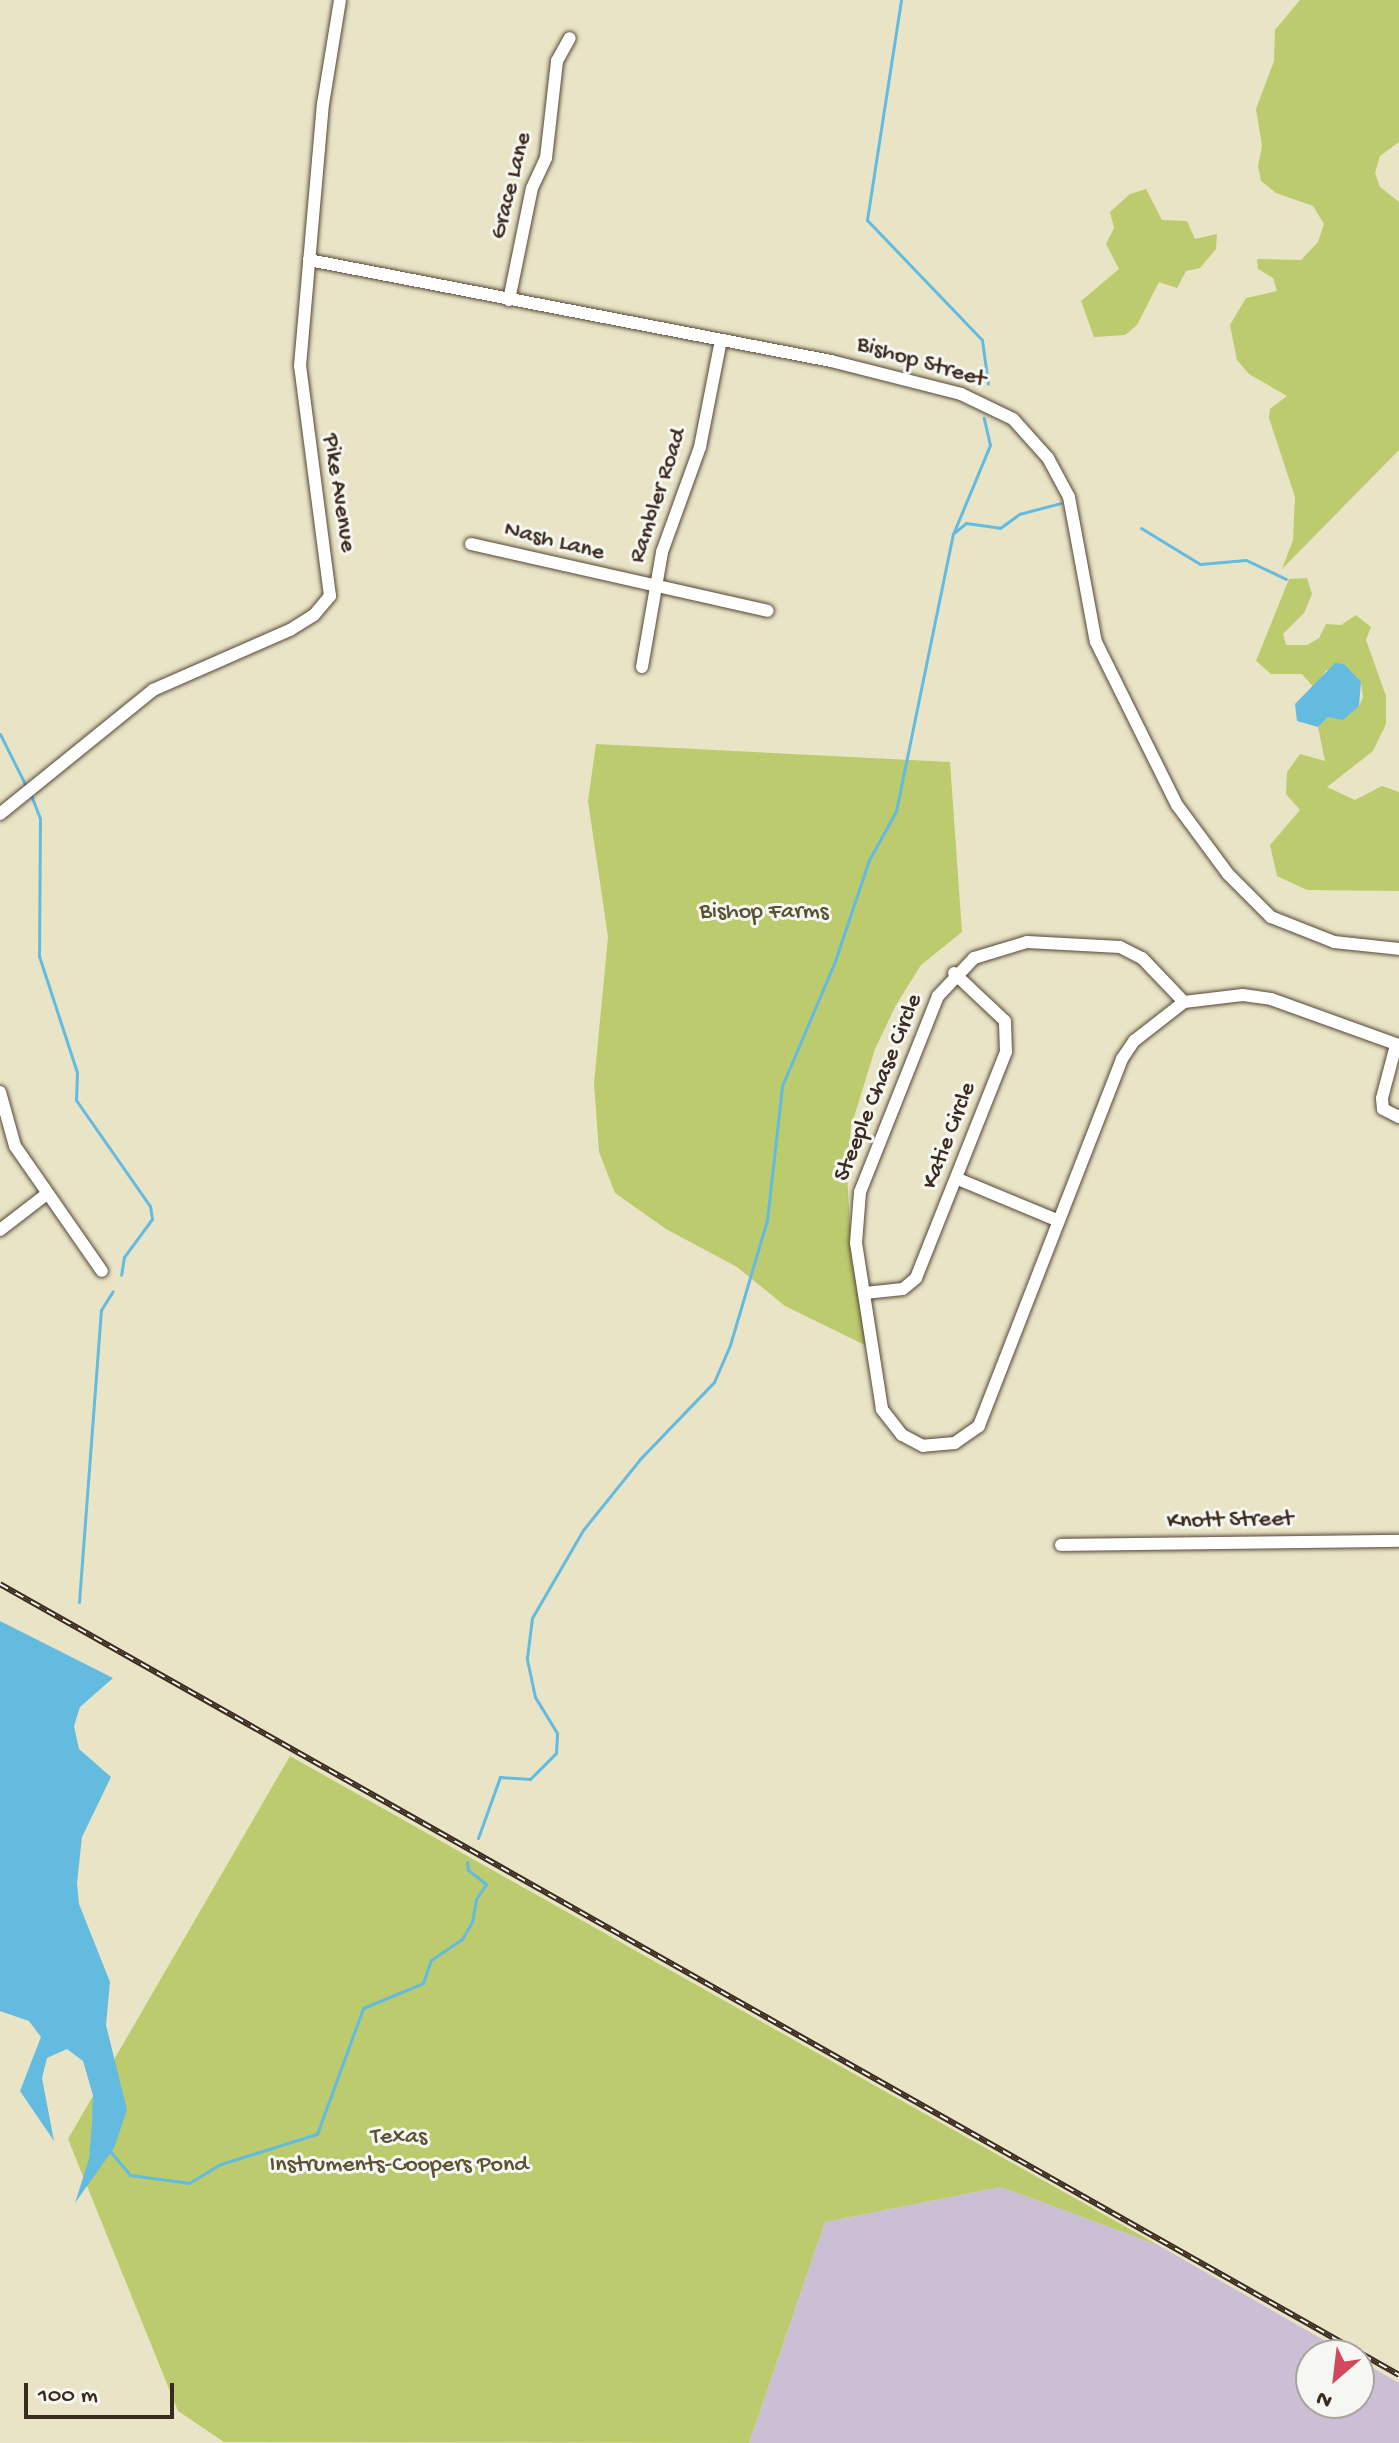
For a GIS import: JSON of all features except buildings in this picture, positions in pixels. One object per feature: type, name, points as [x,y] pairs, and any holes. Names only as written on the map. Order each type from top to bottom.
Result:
[{"type":"street","name":"Pike Avenue","points":[[0,814],[153,690],[290,630],[325,605],[331,584],[309,463],[300,366],[337,1]]},
{"type":"street","name":"Grace Lane","points":[[509,300],[532,188],[546,158],[557,61],[570,38]]},
{"type":"street","name":"Bishop Street","points":[[309,260],[831,361],[961,394],[1013,419],[1048,458],[1069,497],[1096,642],[1177,805],[1228,874],[1271,917],[1334,942],[1399,949]]},
{"type":"street","name":"Rambler Road","points":[[642,667],[654,588],[671,522],[700,447],[721,340]]},
{"type":"street","name":"Nash Lane","points":[[471,544],[654,588],[768,611]]},
{"type":"street","name":"Steeple Chase Circle","points":[[1027,942],[1098,943],[1142,958],[1184,1002],[1134,1041],[1122,1059],[985,1415],[969,1437],[955,1443],[923,1446],[891,1424],[877,1385],[856,1243],[860,1192],[931,1009],[954,973],[1000,947],[1027,942]]},
{"type":"street","name":"Katie Circle","points":[[865,1293],[911,1285],[958,1179],[1008,1034],[996,1008],[954,973]]},
{"type":"street","points":[[1184,1002],[1243,995],[1271,999],[1397,1045],[1382,1098],[1383,1109],[1399,1117]]},
{"type":"street","points":[[0,1092],[15,1146],[102,1271]]},
{"type":"street","points":[[958,1179],[1059,1221]]},
{"type":"street","points":[[0,1230],[47,1194]]},
{"type":"street","name":"Knott Street","points":[[1061,1545],[1399,1541]]},
{"type":"shaded area","points":[[1001,2187],[1158,2245],[1322,2339],[1295,2339],[1295,2419],[1375,2419],[1375,2369],[1399,2383],[1399,2443],[749,2443],[825,2222]]},
{"type":"green space","points":[[1300,0],[1399,0],[1399,142],[1380,156],[1375,173],[1380,187],[1399,202],[1399,450],[1282,569],[1293,540],[1295,497],[1269,418],[1270,409],[1287,396],[1249,374],[1237,360],[1230,325],[1246,298],[1277,291],[1273,278],[1258,269],[1257,259],[1301,260],[1318,242],[1324,224],[1313,206],[1276,193],[1261,181],[1258,166],[1262,146],[1256,109],[1274,61],[1275,30]]},
{"type":"green space","points":[[1146,189],[1162,220],[1187,221],[1195,239],[1217,234],[1216,249],[1200,268],[1186,271],[1177,288],[1159,282],[1137,325],[1125,335],[1094,337],[1081,301],[1119,269],[1106,244],[1114,228],[1110,212],[1130,194]]},
{"type":"green space","points":[[1307,578],[1312,594],[1304,613],[1283,634],[1286,645],[1307,645],[1319,638],[1326,624],[1341,625],[1356,615],[1371,627],[1366,640],[1386,696],[1386,724],[1373,751],[1327,787],[1355,800],[1382,786],[1399,792],[1399,891],[1307,890],[1277,876],[1270,845],[1300,810],[1286,794],[1287,772],[1300,754],[1325,761],[1318,727],[1328,717],[1359,706],[1363,697],[1361,682],[1326,670],[1315,689],[1302,674],[1271,674],[1256,661],[1289,579]]},
{"type":"green space","name":"Bishop Farms","points":[[596,744],[950,762],[962,932],[921,965],[896,1005],[875,1049],[851,1127],[847,1173],[852,1264],[875,1350],[785,1306],[737,1267],[666,1229],[615,1193],[599,1152],[594,1083],[608,937],[588,801]]},
{"type":"green space","name":"Texas Instruments-Coopers Pond","points":[[290,1756],[1158,2245],[1001,2187],[825,2222],[749,2443],[224,2442],[178,2411],[68,2139]]},
{"type":"water","points":[[1335,663],[1344,664],[1361,682],[1359,706],[1343,720],[1328,717],[1318,727],[1297,721],[1295,704]]},
{"type":"water","points":[[0,1621],[113,1678],[80,1707],[74,1726],[79,1749],[111,1777],[82,1837],[77,1883],[79,1904],[110,1982],[106,2025],[127,2110],[114,2148],[75,2203],[89,2159],[94,2099],[83,2061],[67,2049],[47,2058],[42,2078],[54,2141],[20,2091],[41,2037],[29,2021],[0,2011]]},
{"type":"waterway","points":[[901,0],[867,220],[982,340],[988,384]]},
{"type":"waterway","points":[[478,1838],[500,1777],[530,1779],[556,1753],[557,1733],[535,1697],[527,1658],[532,1618],[583,1530],[640,1459],[714,1382],[730,1345],[767,1220],[782,1086],[835,961],[869,860],[896,811],[953,534],[990,445],[984,418]]},
{"type":"waterway","points":[[955,532],[966,523],[1000,528],[1019,514],[1061,503]]},
{"type":"waterway","points":[[1141,528],[1200,564],[1246,560],[1286,579]]},
{"type":"waterway","points":[[0,734],[27,788]]},
{"type":"waterway","points":[[31,795],[40,818],[39,956],[77,1072],[76,1100],[150,1206],[152,1219],[124,1257],[121,1275]]},
{"type":"waterway","points":[[79,1602],[101,1310],[113,1291]]},
{"type":"waterway","points":[[110,2151],[130,2175],[189,2183],[221,2164],[317,2134],[363,2008],[423,1983],[431,1960],[462,1939],[472,1922],[476,1899],[486,1884],[468,1870],[467,1862]]},
{"type":"waterway","points":[[93,2113],[94,2097]]},
{"type":"railway","points":[[0,1584],[1399,2375]]}]
